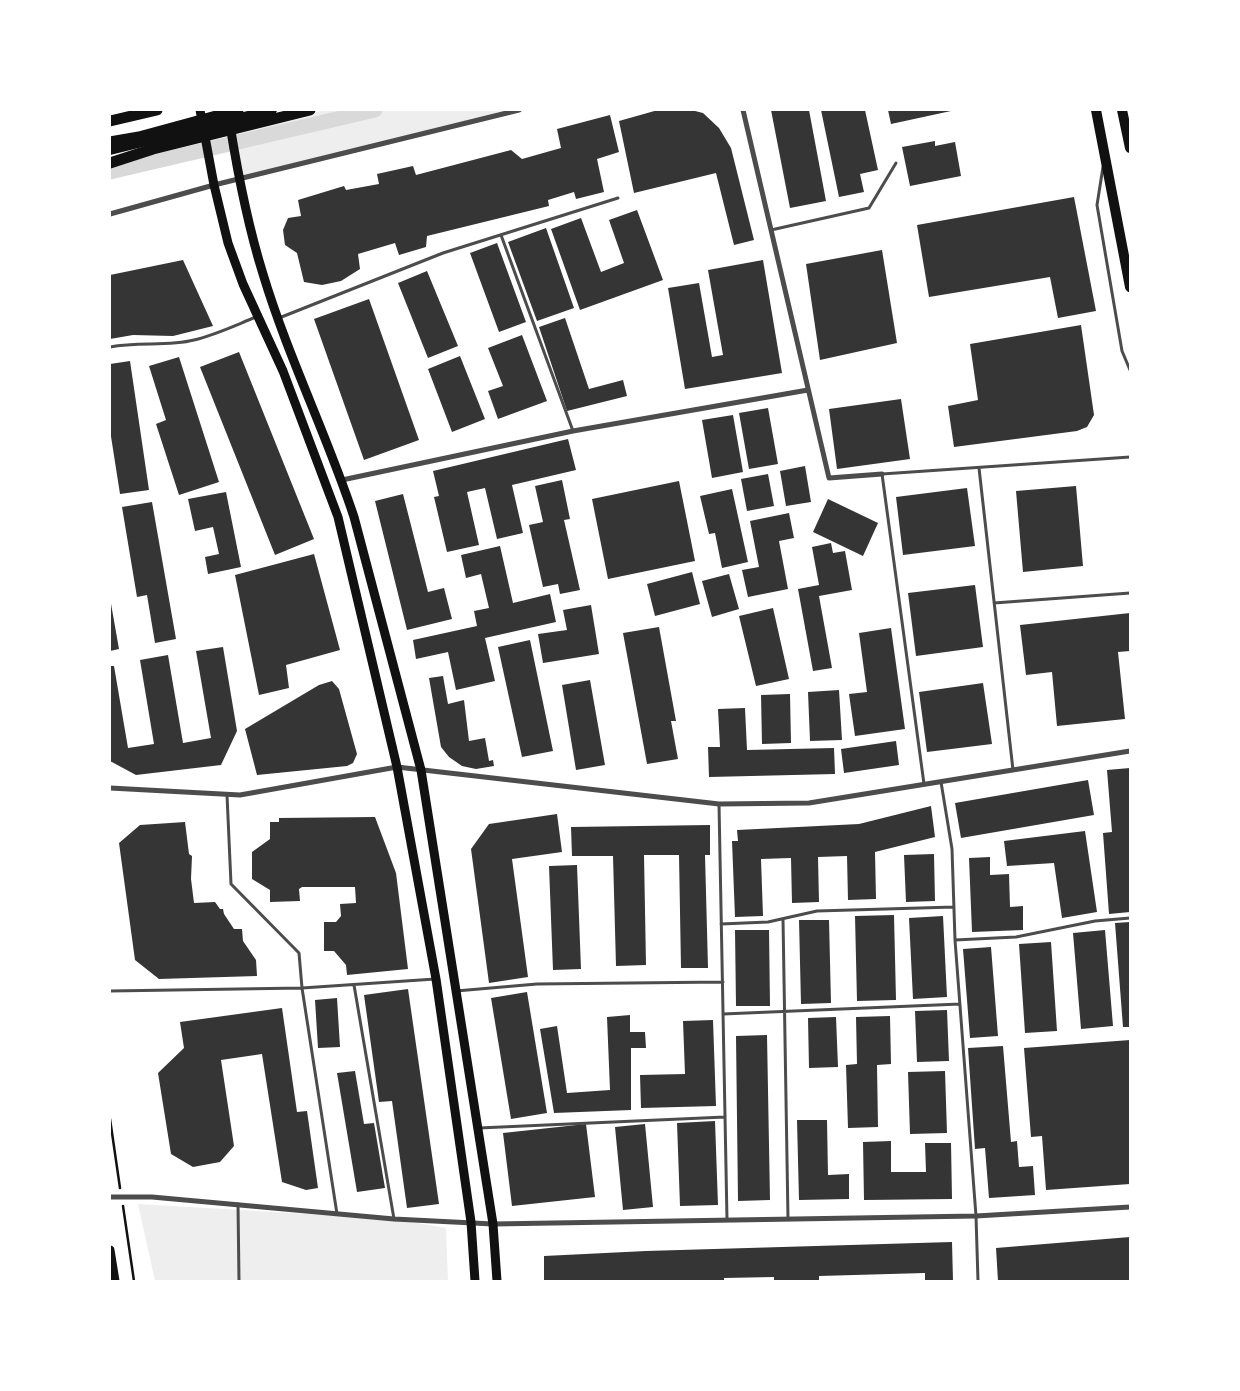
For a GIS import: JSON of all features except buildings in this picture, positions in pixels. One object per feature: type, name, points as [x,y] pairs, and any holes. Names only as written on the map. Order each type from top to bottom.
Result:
[{"type":"highway","points":[[110,121],[157,110]]},
{"type":"highway","points":[[110,142],[139,137],[238,110]]},
{"type":"highway","points":[[110,163],[153,149],[310,110]]},
{"type":"main road","points":[[200,110],[214,185],[228,243],[243,284],[283,371],[338,517],[396,767],[436,979],[471,1222],[475,1281]]},
{"type":"main road","points":[[228,110],[240,179],[255,246],[278,318],[342,480],[354,517],[421,770],[493,1224],[497,1281]]},
{"type":"main road","points":[[110,150],[272,110]]},
{"type":"main road","points":[[1096,110],[1130,287]]},
{"type":"main road","points":[[1122,110],[1130,148]]},
{"type":"main road","points":[[110,1250],[115,1281]]},
{"type":"street","points":[[110,214],[214,185],[519,110]]},
{"type":"street","points":[[743,110],[829,478],[882,474]]},
{"type":"street","points":[[342,480],[572,431],[808,390]]},
{"type":"street","points":[[110,788],[240,795],[396,767],[719,804],[809,803],[1130,751]]},
{"type":"street","points":[[110,1197],[152,1197],[394,1219],[493,1224],[976,1216],[1130,1207]]},
{"type":"lane","points":[[1105,159],[1097,205],[1122,351],[1130,370]]},
{"type":"lane","points":[[771,230],[869,208],[896,163]]},
{"type":"lane","points":[[278,318],[443,253],[618,198]]},
{"type":"lane","points":[[501,235],[572,431]]},
{"type":"lane","points":[[110,346],[128,343],[155,344],[194,340],[259,316]]},
{"type":"lane","points":[[924,784],[882,474],[1130,457]]},
{"type":"lane","points":[[979,468],[1013,770]]},
{"type":"lane","points":[[994,603],[1130,593]]},
{"type":"lane","points":[[941,782],[952,849],[955,940],[976,1216],[978,1281]]},
{"type":"lane","points":[[227,794],[231,884],[299,953],[302,988],[337,1214]]},
{"type":"lane","points":[[719,804],[727,1220]]},
{"type":"lane","points":[[721,924],[768,922],[817,911],[954,907]]},
{"type":"lane","points":[[955,940],[1016,937],[1095,921],[1130,918]]},
{"type":"lane","points":[[783,919],[788,1219]]},
{"type":"lane","points":[[110,991],[302,988],[436,979]]},
{"type":"lane","points":[[456,991],[537,984],[723,982]]},
{"type":"lane","points":[[354,985],[394,1219]]},
{"type":"lane","points":[[723,1014],[960,1004]]},
{"type":"lane","points":[[478,1128],[725,1118]]},
{"type":"lane","points":[[238,1204],[239,1281]]},
{"type":"shaded area","points":[[326,110],[523,110],[240,179],[234,129]]},
{"type":"shaded area","points":[[138,1204],[394,1219],[446,1228],[448,1281],[155,1281]]},
{"type":"waterway","points":[[110,172],[375,110]]}]
